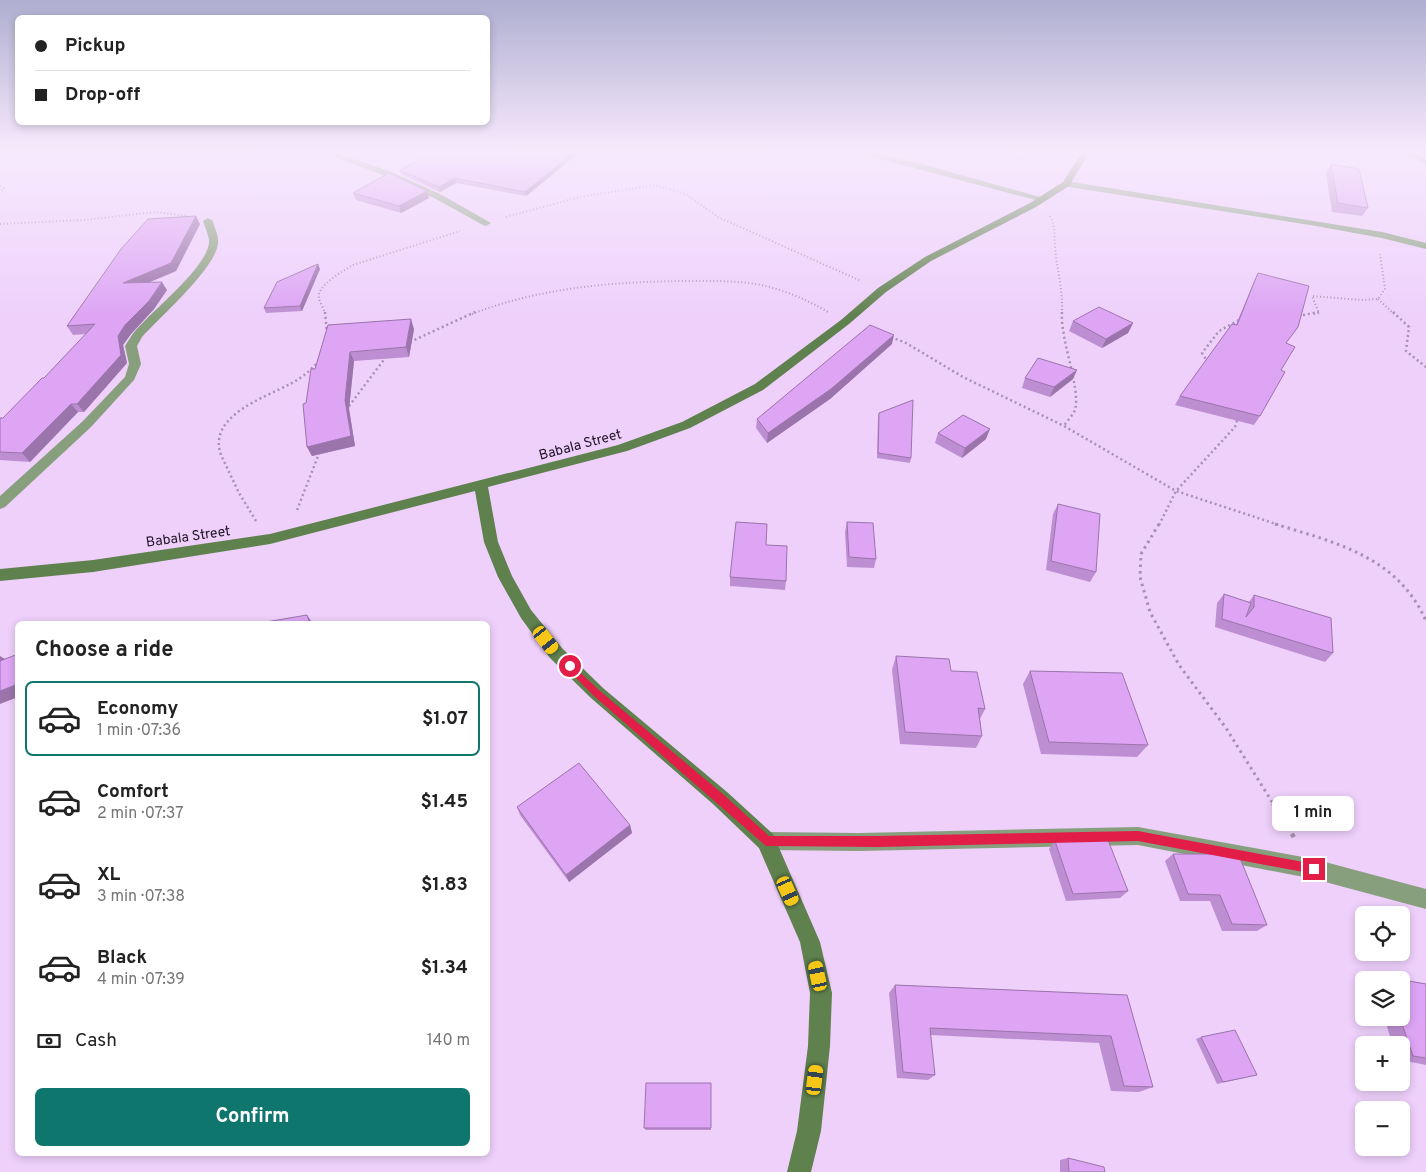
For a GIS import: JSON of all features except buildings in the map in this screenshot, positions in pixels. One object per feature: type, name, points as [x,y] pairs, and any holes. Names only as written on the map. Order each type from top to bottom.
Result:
[{"type":"street","points":[[456,207],[486,223]]},
{"type":"street","name":"Babala Street","points":[[0,576],[93,566],[270,539],[622,448],[686,425],[759,387],[846,322],[882,290],[928,258],[1029,207]]},
{"type":"street","points":[[1211,207],[1382,234],[1426,246]]},
{"type":"street","points":[[0,504],[87,424],[130,378],[135,364],[131,346],[137,335],[201,270],[210,255],[214,240],[208,220]]},
{"type":"street","points":[[481,486],[491,542],[505,577],[526,614],[556,653],[597,693],[720,798],[766,841],[810,942],[821,993],[819,1046],[808,1130],[799,1172]]},
{"type":"street","points":[[766,841],[879,842],[1138,836],[1314,869],[1426,899]]},
{"type":"path","points":[[327,338],[325,312],[318,297],[320,289],[339,273],[353,265],[395,251],[545,207]]},
{"type":"path","points":[[704,207],[718,217],[882,290]]},
{"type":"path","points":[[1042,207],[1054,223],[1055,248],[1063,293],[1061,326],[1075,391],[1075,410],[1064,426]]},
{"type":"path","points":[[0,224],[84,220],[156,212],[208,220]]},
{"type":"path","points":[[1378,299],[1385,289],[1379,244],[1382,234]]},
{"type":"path","points":[[404,346],[460,318],[508,302],[552,292],[610,283],[739,282],[775,288],[813,303],[846,322]]},
{"type":"path","points":[[1294,316],[1319,313],[1312,296],[1361,300],[1378,299],[1409,327],[1406,351],[1426,367]]},
{"type":"path","points":[[1210,367],[1202,353],[1219,331],[1244,317]]},
{"type":"path","points":[[889,336],[906,343],[963,377],[1064,426],[1176,491],[1220,507],[1323,538],[1365,556],[1397,577],[1419,605],[1426,620]]},
{"type":"path","points":[[346,410],[387,355]]},
{"type":"path","points":[[270,539],[242,503],[218,449],[221,430],[227,418],[243,407],[304,377],[319,358]]},
{"type":"path","points":[[1242,409],[1234,427],[1176,491],[1157,529],[1141,554],[1140,577],[1150,612],[1179,665],[1226,728],[1314,869]]},
{"type":"path","points":[[296,533],[298,504],[323,445]]},
{"type":"route","points":[[570,666],[597,693],[720,798],[766,841],[879,842],[1138,836],[1314,869]]}]
